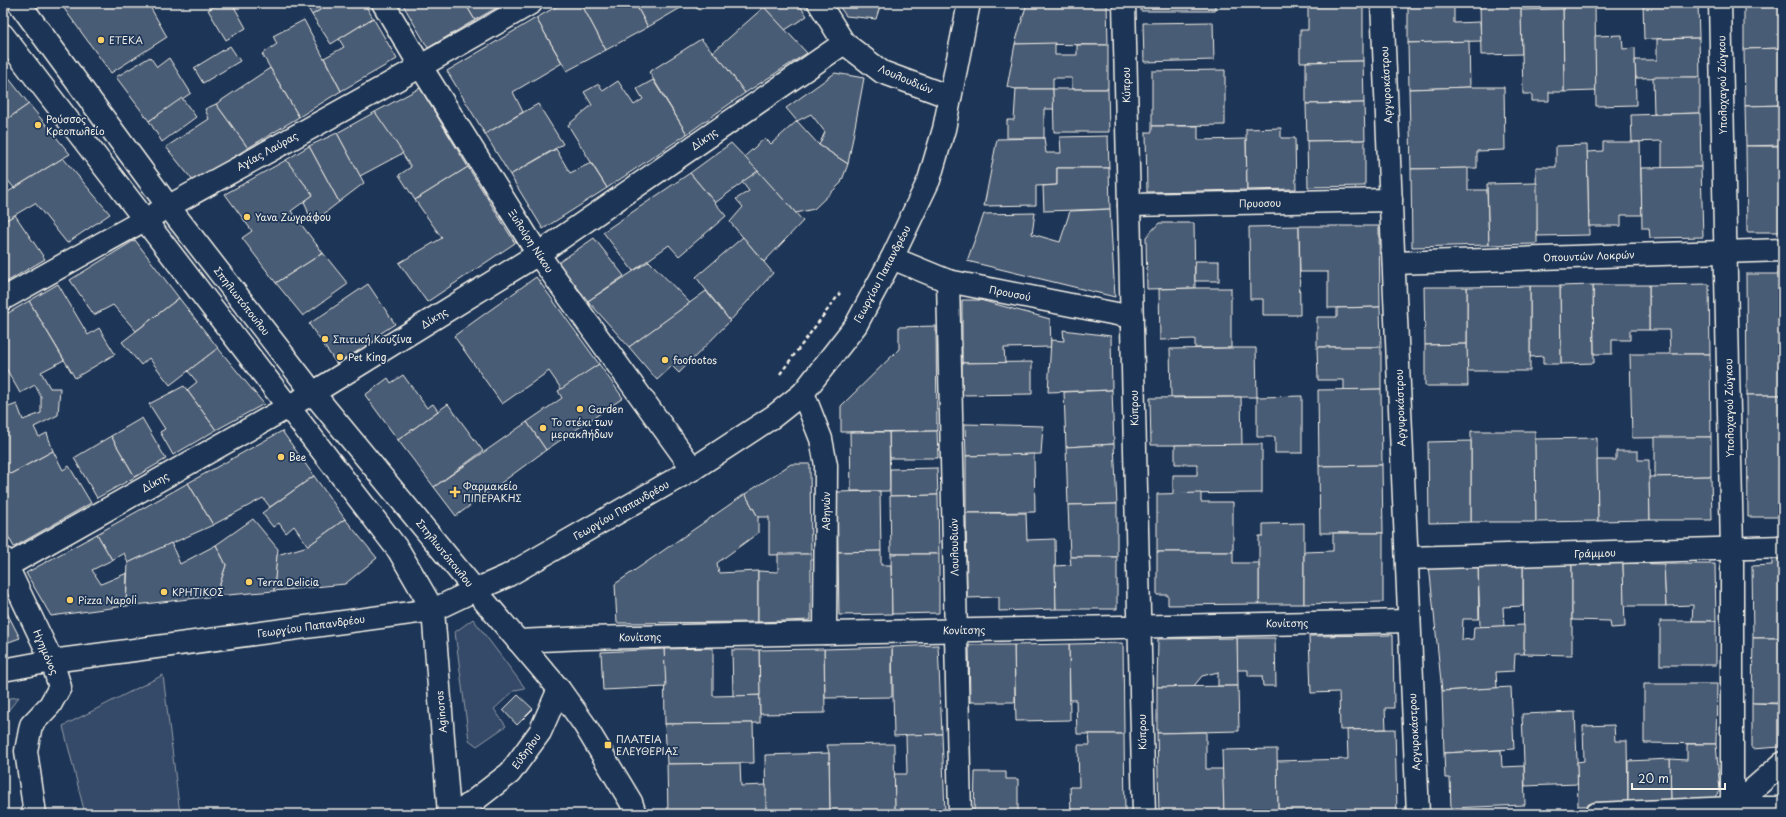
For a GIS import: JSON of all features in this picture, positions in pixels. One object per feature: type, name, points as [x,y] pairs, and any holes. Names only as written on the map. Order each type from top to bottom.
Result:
[{"type":"street","name":"Σπηλιωτόπουλου","points":[[19,3],[168,206],[313,393],[475,590],[559,689],[592,737],[631,802],[635,814]]},
{"type":"street","name":"Ξυλούρη Νίκου","points":[[383,3],[421,67],[538,254],[693,469]]},
{"type":"street","name":"Αγίας Λαύρας","points":[[3,299],[144,219],[421,67],[531,3]]},
{"type":"street","name":"Λουλουδιών","points":[[819,3],[844,43],[882,72],[950,97]]},
{"type":"street","name":"Γεωργίου Παπανδρέου","points":[[3,670],[433,610],[507,576],[693,469],[774,416],[803,393],[856,325],[892,258],[929,180],[944,129],[969,3]]},
{"type":"street","name":"Κύπρου","points":[[1124,3],[1144,814]]},
{"type":"street","name":"Αργυροκάστρου","points":[[1382,3],[1418,814]]},
{"type":"street","name":"Υπολοχαγού Ζώγκου","points":[[1720,3],[1732,549],[1730,812]]},
{"type":"street","points":[[3,35],[399,551],[433,610]]},
{"type":"street","name":"Δίκης","points":[[5,562],[313,393],[538,254],[844,43]]},
{"type":"street","name":"Πρυοσου","points":[[1129,205],[1391,200]]},
{"type":"street","name":"Οπουντών Λοκρών","points":[[1394,263],[1783,250]]},
{"type":"street","name":"Προυσού","points":[[892,258],[948,281],[1132,317]]},
{"type":"street","name":"Λουλουδιών","points":[[948,281],[960,814]]},
{"type":"street","name":"Αθηνών","points":[[803,393],[821,439],[826,465],[825,633]]},
{"type":"street","name":"Γράμμου","points":[[1407,558],[1783,547]]},
{"type":"street","name":"Ηγημόνος","points":[[5,562],[52,662],[60,687],[50,705],[31,725],[26,751],[35,814]]},
{"type":"street","name":"Aginoros","points":[[433,610],[449,814]]},
{"type":"street","name":"Κονίτσης","points":[[518,641],[585,638],[1409,621]]},
{"type":"street","name":"Εύδηλου","points":[[457,814],[510,773],[540,732],[559,689]]},
{"type":"street","points":[[1730,812],[1783,763]]},
{"type":"street","points":[[1596,814],[1730,812],[1783,808]]},
{"type":"path","points":[[777,378],[842,290]]},
{"type":"shaded area","points":[[473,619],[525,688],[515,690],[494,709],[506,726],[477,746],[469,740],[455,632]]},
{"type":"shaded area","points":[[163,675],[180,814],[85,814],[63,726]]},
{"type":"shaded area","points":[[19,697],[3,717],[3,699]]},
{"type":"building","points":[[60,3],[148,3],[167,37],[111,73]]},
{"type":"building","points":[[220,3],[232,3],[246,28],[226,40],[208,10]]},
{"type":"building","points":[[305,3],[331,3],[312,15]]},
{"type":"building","points":[[331,3],[364,3],[373,18],[331,44],[312,15]]},
{"type":"building","points":[[402,3],[465,3],[475,20],[428,48]]},
{"type":"building","points":[[465,3],[505,3],[475,20]]},
{"type":"building","points":[[563,3],[581,3],[606,50],[567,71],[536,18]]},
{"type":"building","points":[[581,3],[635,3],[648,27],[606,50]]},
{"type":"building","points":[[635,3],[689,3],[648,27]]},
{"type":"building","points":[[691,3],[712,3],[699,10]]},
{"type":"building","points":[[760,3],[798,3],[807,16],[785,30]]},
{"type":"building","points":[[837,3],[881,3],[876,19],[846,16]]},
{"type":"building","points":[[1027,3],[1107,3],[1108,45],[1015,44]]},
{"type":"building","points":[[1141,3],[1215,3],[1215,11],[1141,11]]},
{"type":"building","points":[[1296,3],[1363,3],[1363,5],[1296,6]]},
{"type":"building","points":[[1480,3],[1521,3],[1522,54],[1481,55]]},
{"type":"building","points":[[1563,3],[1595,3],[1596,91],[1564,92]]},
{"type":"building","points":[[1643,3],[1698,3],[1699,38],[1644,39]]},
{"type":"building","points":[[1744,3],[1783,3],[1783,48],[1744,49]]},
{"type":"building","points":[[1363,5],[1363,61],[1300,62],[1300,30],[1308,30],[1308,6]]},
{"type":"building","points":[[1408,5],[1454,5],[1454,23],[1480,22],[1481,41],[1408,43]]},
{"type":"building","points":[[764,7],[807,53],[745,93],[724,64],[713,52]]},
{"type":"building","points":[[1563,9],[1564,92],[1549,92],[1549,101],[1532,101],[1532,94],[1523,94],[1521,10]]},
{"type":"building","points":[[373,18],[397,59],[341,91],[324,58],[344,47],[339,39]]},
{"type":"building","points":[[536,18],[562,63],[513,92],[523,112],[485,134],[447,71]]},
{"type":"building","points":[[304,20],[341,91],[299,117],[262,54],[277,44],[273,36]]},
{"type":"building","points":[[1213,22],[1214,60],[1144,62],[1143,23]]},
{"type":"building","points":[[1622,35],[1623,49],[1635,48],[1636,105],[1596,106],[1595,36]]},
{"type":"building","points":[[1699,38],[1700,77],[1636,78],[1635,60],[1657,60],[1657,39]]},
{"type":"building","points":[[701,39],[724,64],[745,93],[687,134],[649,72]]},
{"type":"building","points":[[1469,41],[1470,87],[1409,89],[1408,43]]},
{"type":"building","points":[[1055,43],[1055,55],[1077,55],[1077,45],[1108,45],[1108,89],[1072,89],[1072,78],[1053,78],[1053,89],[1016,89],[1007,87],[1015,44]]},
{"type":"building","points":[[230,46],[240,61],[203,83],[194,68]]},
{"type":"building","points":[[1783,48],[1783,105],[1745,106],[1744,49]]},
{"type":"building","points":[[150,57],[157,67],[169,58],[191,93],[149,121],[116,77]]},
{"type":"building","points":[[1363,61],[1364,103],[1306,104],[1306,62]]},
{"type":"building","points":[[270,68],[299,117],[248,148],[216,104]]},
{"type":"building","points":[[1225,70],[1225,125],[1152,126],[1152,71]]},
{"type":"building","points":[[3,71],[29,104],[3,122]]},
{"type":"building","points":[[835,73],[864,78],[848,164],[819,145],[825,132],[811,114],[797,121],[786,108]]},
{"type":"building","points":[[1653,77],[1700,77],[1700,113],[1654,114]]},
{"type":"building","points":[[653,80],[687,134],[607,188],[568,125],[592,105],[584,92],[599,84],[603,91],[618,81],[634,105],[643,99],[637,89]]},
{"type":"building","points":[[1504,87],[1505,150],[1477,151],[1477,168],[1411,169],[1409,89]]},
{"type":"building","points":[[420,88],[468,167],[415,200],[399,175],[411,167],[375,112]]},
{"type":"building","points":[[1016,89],[1053,89],[1054,109],[1044,109],[1044,138],[1007,138],[1007,120],[1014,120]]},
{"type":"building","points":[[1053,89],[1108,89],[1109,132],[1054,132]]},
{"type":"building","points":[[182,98],[196,117],[162,142],[149,121]]},
{"type":"building","points":[[1364,103],[1365,140],[1307,141],[1306,104]]},
{"type":"building","points":[[29,104],[70,154],[14,188],[3,174],[3,122]]},
{"type":"building","points":[[216,104],[248,148],[194,182],[166,147],[209,119],[205,109]]},
{"type":"building","points":[[538,104],[563,144],[510,175],[485,134]]},
{"type":"building","points":[[1783,105],[1783,145],[1746,146],[1745,106]]},
{"type":"building","points":[[375,112],[403,153],[360,176],[337,133]]},
{"type":"building","points":[[1700,113],[1701,167],[1662,168],[1662,141],[1632,142],[1631,115]]},
{"type":"building","points":[[797,121],[819,145],[848,164],[841,183],[814,209],[796,213],[744,157],[765,138],[771,144]]},
{"type":"building","points":[[1152,126],[1198,126],[1198,140],[1246,139],[1247,190],[1147,192],[1146,132],[1152,132]]},
{"type":"building","points":[[1281,128],[1281,138],[1295,138],[1296,189],[1247,190],[1246,129]]},
{"type":"building","points":[[337,133],[364,183],[339,202],[309,146]]},
{"type":"building","points":[[1108,136],[1109,168],[1057,168],[1057,185],[1036,186],[1036,205],[984,206],[997,139],[1044,138],[1046,153],[1061,153],[1060,137]]},
{"type":"building","points":[[1365,140],[1365,186],[1308,187],[1307,141]]},
{"type":"building","points":[[1603,142],[1640,142],[1642,215],[1621,215],[1621,226],[1589,226],[1587,152],[1603,151]]},
{"type":"building","points":[[731,143],[758,171],[715,203],[690,173]]},
{"type":"building","points":[[1587,145],[1589,235],[1537,236],[1536,167],[1556,167],[1556,146]]},
{"type":"building","points":[[309,146],[339,202],[312,223],[304,201],[313,195],[286,160]]},
{"type":"building","points":[[1746,146],[1780,146],[1780,171],[1783,171],[1783,232],[1747,232]]},
{"type":"building","points":[[556,149],[570,173],[591,163],[607,188],[543,229],[510,175]]},
{"type":"building","points":[[63,158],[110,214],[67,243],[35,203],[3,222],[3,195]]},
{"type":"building","points":[[286,160],[313,195],[291,211],[323,253],[276,283],[242,238],[252,231],[225,194]]},
{"type":"building","points":[[468,167],[515,243],[427,302],[399,263],[442,238],[415,200]]},
{"type":"building","points":[[1701,167],[1703,237],[1650,238],[1649,228],[1642,228],[1641,168]]},
{"type":"building","points":[[1057,168],[1109,168],[1110,209],[1044,211],[1043,186],[1057,185]]},
{"type":"building","points":[[1468,168],[1468,190],[1487,190],[1489,245],[1412,247],[1411,169]]},
{"type":"building","points":[[758,171],[803,221],[764,262],[730,222],[743,207],[736,199],[749,191],[742,182]]},
{"type":"building","points":[[690,173],[726,216],[679,256],[669,245],[633,271],[603,232]]},
{"type":"building","points":[[1537,183],[1537,244],[1489,245],[1487,184]]},
{"type":"building","points":[[1110,209],[1115,297],[967,261],[984,214],[1035,213],[1032,234],[1060,242],[1070,211]]},
{"type":"building","points":[[15,215],[45,259],[3,284],[3,222]]},
{"type":"building","points":[[1159,223],[1194,223],[1195,288],[1147,289],[1146,237]]},
{"type":"building","points":[[1299,226],[1300,315],[1263,315],[1263,299],[1250,299],[1249,227]]},
{"type":"building","points":[[1299,226],[1379,226],[1380,307],[1328,308],[1328,272],[1300,272]]},
{"type":"building","points":[[743,237],[773,273],[730,321],[696,277]]},
{"type":"building","points":[[594,238],[624,276],[588,301],[558,263]]},
{"type":"building","points":[[135,240],[179,298],[136,331],[113,305],[94,315],[70,280]]},
{"type":"building","points":[[323,253],[348,284],[303,316],[276,283]]},
{"type":"building","points":[[649,261],[690,303],[629,347],[588,301]]},
{"type":"building","points":[[1195,261],[1219,261],[1219,281],[1195,281]]},
{"type":"building","points":[[1746,274],[1783,274],[1783,395],[1747,395]]},
{"type":"building","points":[[536,277],[599,364],[562,390],[549,371],[502,404],[454,336]]},
{"type":"building","points":[[58,284],[88,335],[99,328],[115,354],[75,378],[29,301]]},
{"type":"building","points":[[368,284],[395,324],[378,335],[382,341],[341,370],[309,324]]},
{"type":"building","points":[[1709,284],[1710,354],[1670,354],[1669,330],[1649,330],[1649,285]]},
{"type":"building","points":[[1593,285],[1649,285],[1649,330],[1630,330],[1630,340],[1612,340],[1612,354],[1594,354]]},
{"type":"building","points":[[1593,285],[1594,363],[1561,364],[1560,286]]},
{"type":"building","points":[[1530,286],[1560,286],[1561,364],[1543,364],[1543,356],[1530,357]]},
{"type":"building","points":[[1530,286],[1530,371],[1467,371],[1467,287]]},
{"type":"building","points":[[1424,287],[1467,287],[1467,344],[1425,345]]},
{"type":"building","points":[[1231,288],[1231,348],[1195,348],[1195,339],[1160,340],[1159,289]]},
{"type":"building","points":[[706,291],[730,321],[679,373],[672,366],[657,380],[629,347]]},
{"type":"building","points":[[179,298],[218,348],[170,385],[149,358],[141,365],[122,342]]},
{"type":"building","points":[[962,300],[980,300],[1050,319],[1051,347],[1004,348],[1005,363],[962,363]]},
{"type":"building","points":[[29,301],[64,360],[41,372],[50,388],[60,388],[58,415],[34,427],[39,437],[47,433],[53,451],[3,478],[3,409],[17,404],[23,420],[41,413],[41,397],[35,385],[20,393],[3,363],[3,316]]},
{"type":"building","points":[[1380,307],[1381,347],[1317,347],[1317,317],[1337,317],[1337,308]]},
{"type":"building","points":[[936,326],[937,431],[841,432],[841,406],[899,349],[899,327]]},
{"type":"building","points":[[1063,330],[1111,336],[1112,390],[1048,392],[1051,340],[1064,341]]},
{"type":"building","points":[[1467,344],[1468,386],[1425,386],[1425,345]]},
{"type":"building","points":[[1317,347],[1381,347],[1381,389],[1344,390],[1344,380],[1318,380]]},
{"type":"building","points":[[218,348],[264,404],[216,430],[187,390],[197,382],[188,371]]},
{"type":"building","points":[[1256,348],[1257,397],[1171,397],[1170,349]]},
{"type":"building","points":[[1630,354],[1710,354],[1711,437],[1632,438]]},
{"type":"building","points":[[1032,362],[1032,394],[962,395],[962,363]]},
{"type":"building","points":[[599,364],[623,398],[546,450],[527,422],[562,398],[558,391]]},
{"type":"building","points":[[403,375],[427,408],[433,404],[438,411],[398,440],[365,395],[388,378],[391,383]]},
{"type":"building","points":[[184,386],[216,430],[173,455],[160,432],[165,429],[149,404]]},
{"type":"building","points":[[1381,389],[1382,465],[1319,466],[1318,390]]},
{"type":"building","points":[[1112,390],[1114,444],[1066,447],[1064,392]]},
{"type":"building","points":[[1747,395],[1783,395],[1783,517],[1748,517]]},
{"type":"building","points":[[1302,396],[1302,453],[1275,453],[1275,437],[1257,437],[1257,397]]},
{"type":"building","points":[[1241,397],[1242,445],[1151,445],[1150,398]]},
{"type":"building","points":[[448,404],[483,451],[434,487],[398,440]]},
{"type":"building","points":[[142,418],[166,459],[135,477],[111,436]]},
{"type":"building","points":[[527,422],[546,450],[456,516],[434,487]]},
{"type":"building","points":[[965,424],[1043,426],[1041,454],[966,456]]},
{"type":"building","points":[[282,431],[314,476],[270,507],[263,498],[213,525],[188,483]]},
{"type":"building","points":[[937,431],[938,458],[890,458],[889,432]]},
{"type":"building","points":[[1471,431],[1535,431],[1536,522],[1471,522]]},
{"type":"building","points":[[850,432],[889,432],[890,491],[851,491]]},
{"type":"building","points":[[111,436],[135,477],[97,498],[74,458]]},
{"type":"building","points":[[1655,437],[1711,437],[1711,476],[1655,477]]},
{"type":"building","points":[[1597,438],[1598,521],[1536,522],[1535,439]]},
{"type":"building","points":[[1471,441],[1471,522],[1429,523],[1428,442]]},
{"type":"building","points":[[1114,444],[1117,504],[1068,505],[1066,447]]},
{"type":"building","points":[[1262,444],[1262,493],[1173,494],[1173,475],[1197,475],[1197,464],[1175,464],[1175,445]]},
{"type":"building","points":[[53,451],[63,470],[69,466],[91,503],[14,547],[3,527],[3,478]]},
{"type":"building","points":[[1616,451],[1638,451],[1638,460],[1649,460],[1650,520],[1598,521],[1597,460],[1616,460]]},
{"type":"building","points":[[1034,454],[1035,512],[966,513],[966,456]]},
{"type":"building","points":[[791,464],[810,464],[811,554],[769,555],[769,517],[758,517],[745,494]]},
{"type":"building","points":[[1382,465],[1383,533],[1320,533],[1319,466]]},
{"type":"building","points":[[937,468],[938,495],[890,496],[890,469]]},
{"type":"building","points":[[314,476],[345,519],[308,546],[294,526],[286,533],[279,523],[273,527],[262,513]]},
{"type":"building","points":[[1711,476],[1712,520],[1650,520],[1649,477]]},
{"type":"building","points":[[188,483],[213,525],[128,563],[124,553],[112,560],[97,534]]},
{"type":"building","points":[[880,491],[881,551],[838,552],[837,492]]},
{"type":"building","points":[[1201,493],[1201,502],[1233,502],[1233,552],[1157,552],[1157,494]]},
{"type":"building","points":[[745,494],[758,517],[758,533],[717,563],[719,573],[758,571],[758,622],[617,623],[615,584]]},
{"type":"building","points":[[938,495],[939,554],[891,554],[890,496]]},
{"type":"building","points":[[1117,504],[1117,557],[1070,557],[1068,505]]},
{"type":"building","points":[[966,513],[1026,513],[1027,540],[1055,539],[1056,609],[999,611],[999,597],[967,598]]},
{"type":"building","points":[[253,519],[278,549],[274,591],[216,596],[226,565],[216,545]]},
{"type":"building","points":[[345,519],[377,558],[345,584],[274,591],[277,555],[308,546]]},
{"type":"building","points":[[1304,523],[1304,604],[1259,604],[1259,536],[1263,536],[1263,524]]},
{"type":"building","points":[[1333,533],[1383,533],[1383,602],[1304,604],[1304,552],[1333,551]]},
{"type":"building","points":[[97,534],[112,560],[92,570],[101,584],[127,573],[126,606],[51,616],[26,573]]},
{"type":"building","points":[[171,543],[180,564],[216,545],[226,565],[216,596],[126,606],[128,563]]},
{"type":"building","points":[[881,551],[881,565],[891,565],[892,614],[839,615],[838,552]]},
{"type":"building","points":[[1157,552],[1233,552],[1233,563],[1259,563],[1259,604],[1168,605],[1168,595],[1157,595]]},
{"type":"building","points":[[1772,553],[1783,553],[1783,638],[1753,638],[1752,566],[1772,565]]},
{"type":"building","points":[[778,554],[811,554],[811,620],[758,622],[758,571],[778,572]]},
{"type":"building","points":[[891,554],[939,554],[939,613],[892,614]]},
{"type":"building","points":[[1070,557],[1117,557],[1117,609],[1056,609],[1055,566],[1071,565]]},
{"type":"building","points":[[1523,563],[1572,563],[1572,655],[1524,654]]},
{"type":"building","points":[[1523,563],[1523,606],[1503,607],[1504,626],[1480,627],[1478,564]]},
{"type":"building","points":[[1572,563],[1623,563],[1625,627],[1611,628],[1610,621],[1572,620]]},
{"type":"building","points":[[1623,563],[1664,564],[1666,606],[1624,606]]},
{"type":"building","points":[[1478,564],[1479,619],[1463,619],[1462,640],[1473,639],[1474,627],[1524,625],[1524,654],[1515,654],[1514,671],[1496,672],[1497,688],[1442,691],[1429,565]]},
{"type":"building","points":[[1664,564],[1715,564],[1716,621],[1692,621],[1693,605],[1666,606]]},
{"type":"building","points":[[3,605],[20,638],[3,644]]},
{"type":"building","points":[[1660,621],[1716,621],[1716,665],[1660,665]]},
{"type":"building","points":[[1393,635],[1394,708],[1385,708],[1386,729],[1340,730],[1339,692],[1311,693],[1309,636]]},
{"type":"building","points":[[1237,638],[1275,638],[1276,686],[1263,686],[1262,676],[1248,676],[1248,670],[1237,670]]},
{"type":"building","points":[[1237,638],[1238,686],[1218,686],[1218,672],[1202,676],[1193,687],[1157,687],[1158,639]]},
{"type":"building","points":[[1753,638],[1783,638],[1783,683],[1780,683],[1780,703],[1752,703]]},
{"type":"building","points":[[1123,643],[1124,734],[1077,734],[1076,700],[1070,700],[1069,644]]},
{"type":"building","points":[[1069,644],[1070,720],[1016,721],[1014,645]]},
{"type":"building","points":[[938,645],[942,734],[894,736],[892,647]]},
{"type":"building","points":[[969,645],[1014,645],[1015,702],[970,702]]},
{"type":"building","points":[[892,647],[892,697],[825,698],[824,649]]},
{"type":"building","points":[[713,648],[713,696],[760,695],[760,723],[665,724],[664,649]]},
{"type":"building","points":[[664,649],[666,687],[603,690],[601,652]]},
{"type":"building","points":[[824,649],[825,713],[760,714],[759,650]]},
{"type":"building","points":[[732,650],[759,650],[760,695],[733,696]]},
{"type":"building","points":[[1780,683],[1783,683],[1783,704],[1780,703]]},
{"type":"building","points":[[1644,684],[1717,684],[1716,744],[1644,743]]},
{"type":"building","points":[[1238,686],[1239,731],[1157,733],[1157,687]]},
{"type":"building","points":[[1511,687],[1514,749],[1444,753],[1442,691]]},
{"type":"building","points":[[518,695],[533,709],[517,725],[503,710]]},
{"type":"building","points":[[1752,703],[1783,704],[1783,744],[1780,747],[1752,749]]},
{"type":"building","points":[[1575,712],[1578,784],[1525,786],[1522,714]]},
{"type":"building","points":[[753,723],[754,763],[667,764],[665,724]]},
{"type":"building","points":[[1614,725],[1615,741],[1627,741],[1628,805],[1578,806],[1577,762],[1584,761],[1583,726]]},
{"type":"building","points":[[1395,729],[1397,813],[1278,814],[1277,761],[1348,759],[1347,730]]},
{"type":"building","points":[[1206,732],[1206,769],[1223,769],[1224,814],[1159,814],[1157,733]]},
{"type":"building","points":[[942,734],[945,813],[895,814],[894,774],[907,774],[906,735]]},
{"type":"building","points":[[1089,734],[1124,734],[1125,814],[1071,814],[1070,787],[1079,787],[1078,745],[1090,745]]},
{"type":"building","points":[[894,744],[895,814],[830,814],[829,753],[827,745]]},
{"type":"building","points":[[1687,744],[1716,744],[1720,790],[1708,806],[1671,805],[1670,759],[1687,760]]},
{"type":"building","points":[[1277,749],[1278,814],[1224,814],[1222,750]]},
{"type":"building","points":[[1501,750],[1502,767],[1524,766],[1525,805],[1451,808],[1450,778],[1445,778],[1444,753]]},
{"type":"building","points":[[829,753],[830,814],[766,814],[765,755]]},
{"type":"building","points":[[1670,759],[1671,805],[1628,805],[1628,761]]},
{"type":"building","points":[[740,763],[741,786],[766,785],[766,814],[668,814],[667,764]]},
{"type":"building","points":[[975,772],[1006,772],[1006,779],[1018,779],[1018,814],[974,814]]},
{"type":"place","name":"ΕΤΕΚΑ","points":[[101,40]]},
{"type":"place","name":"Ρούσσος Κρεοπωλείο","points":[[38,125]]},
{"type":"place","name":"Yava Ζωγράφου","points":[[247,217]]},
{"type":"place","name":"Σπιτική Κουζίνα","points":[[325,339]]},
{"type":"place","name":"Pet King","points":[[340,357]]},
{"type":"place","name":"foofootos","points":[[665,360]]},
{"type":"place","name":"Garden","points":[[580,409]]},
{"type":"place","name":"Το στέκι των μερακλήδων","points":[[543,428]]},
{"type":"place","name":"Bee","points":[[281,457]]},
{"type":"place","name":"Φαρμακείο ΠΙΠΕΡΑΚΗΣ","points":[[455,492]]},
{"type":"place","name":"Terra Delicia","points":[[249,582]]},
{"type":"place","name":"ΚΡΗΤΙΚΟΣ","points":[[164,592]]},
{"type":"place","name":"Pizza Napoli","points":[[70,600]]},
{"type":"place","name":"ΠΛΑΤΕΙΑ ΕΛΕΥΘΕΡΙΑΣ","points":[[608,745]]}]
